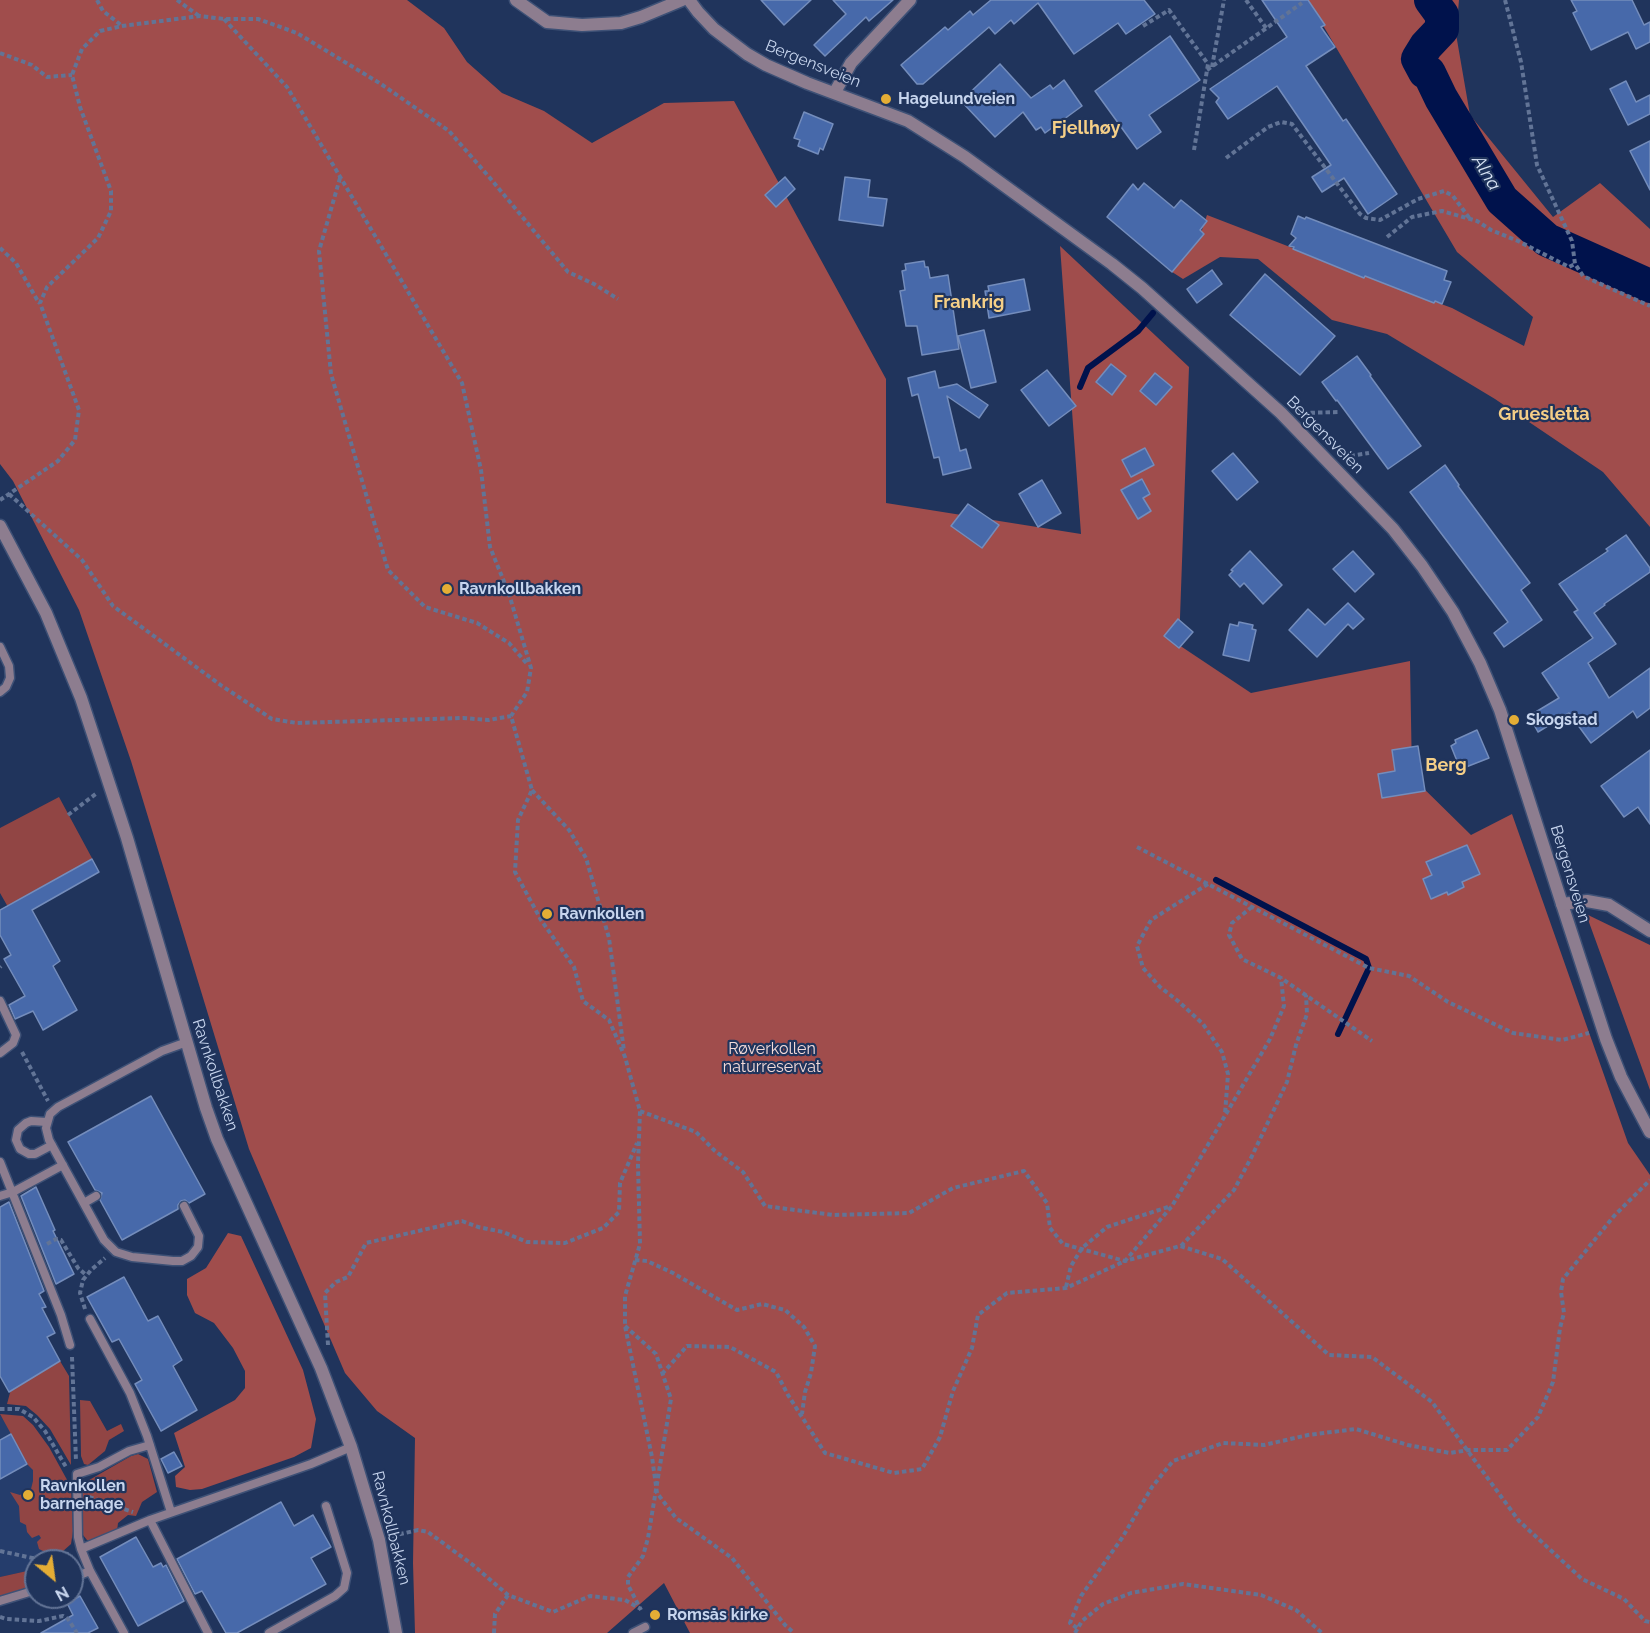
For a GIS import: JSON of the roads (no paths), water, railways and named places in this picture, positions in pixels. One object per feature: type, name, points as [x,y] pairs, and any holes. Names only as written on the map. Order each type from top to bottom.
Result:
[{"type":"street","points":[[516,0],[547,22],[582,25],[621,23],[682,0]]},
{"type":"street","name":"Bergensveien","points":[[689,0],[714,29],[747,54],[783,73],[890,113],[928,132],[1112,264],[1265,398],[1393,529],[1437,587],[1480,663],[1500,710],[1613,1058],[1650,1132]]},
{"type":"street","points":[[835,92],[851,63],[910,0]]},
{"type":"street","name":"Ravnkollbakken","points":[[0,526],[41,604],[63,654],[110,784],[217,1139],[321,1368],[351,1447],[379,1540],[396,1633]]},
{"type":"street","points":[[1562,904],[1587,901],[1609,905],[1650,931]]},
{"type":"lane","points":[[0,647],[9,666],[10,678],[6,687],[0,692]]},
{"type":"lane","points":[[0,1002],[16,1035],[13,1044],[0,1053]]},
{"type":"lane","points":[[184,1206],[199,1236],[198,1247],[191,1256],[182,1261],[173,1261],[132,1257],[116,1252],[104,1240],[63,1166],[48,1134],[47,1122],[50,1114],[58,1107],[162,1051],[187,1042]]},
{"type":"lane","points":[[47,1122],[26,1123],[18,1130],[16,1140],[20,1149],[29,1154],[52,1145]]},
{"type":"lane","points":[[0,1162],[61,1315],[70,1345]]},
{"type":"lane","points":[[0,1196],[13,1192],[63,1166]]},
{"type":"lane","points":[[84,1203],[96,1196]]},
{"type":"lane","points":[[90,1319],[129,1393],[150,1445],[171,1512]]},
{"type":"lane","points":[[81,1549],[78,1537],[76,1474],[99,1467],[129,1451],[150,1445]]},
{"type":"lane","points":[[83,1549],[150,1520],[311,1464],[351,1447]]},
{"type":"lane","points":[[269,1633],[335,1596],[344,1588],[347,1573],[326,1506]]},
{"type":"lane","points":[[150,1520],[208,1633]]},
{"type":"lane","points":[[84,1557],[124,1633]]},
{"type":"lane","points":[[84,1573],[90,1571]]},
{"type":"lane","points":[[0,1601],[24,1594]]},
{"type":"lane","points":[[633,1633],[645,1627]]},
{"type":"waterway","name":"Alna","points":[[1431,0],[1442,15],[1442,29],[1426,46],[1418,59],[1425,72],[1429,73],[1441,98],[1502,200],[1547,240],[1650,286]]},
{"type":"waterway","points":[[1080,387],[1088,368],[1138,331],[1153,313]]},
{"type":"waterway","points":[[1216,880],[1366,959],[1369,968],[1338,1034]]},
{"type":"place","name":"Hagelundveien","points":[[886,99]]},
{"type":"place","name":"Ravnkollbakken","points":[[447,589]]},
{"type":"place","name":"Skogstad","points":[[1514,720]]},
{"type":"place","name":"Ravnkollen","points":[[547,914]]},
{"type":"place","name":"Ravnkollen barnehage","points":[[28,1495]]},
{"type":"place","name":"Romsås kirke","points":[[655,1615]]},
{"type":"district","name":"Fjellhøy","points":[[1086,129]]},
{"type":"district","name":"Frankrig","points":[[969,303]]},
{"type":"district","name":"Gruesletta","points":[[1544,415]]},
{"type":"district","name":"Berg","points":[[1446,766]]},
{"type":"park label","name":"Røverkollen naturreservat","points":[[772,1058]]}]
